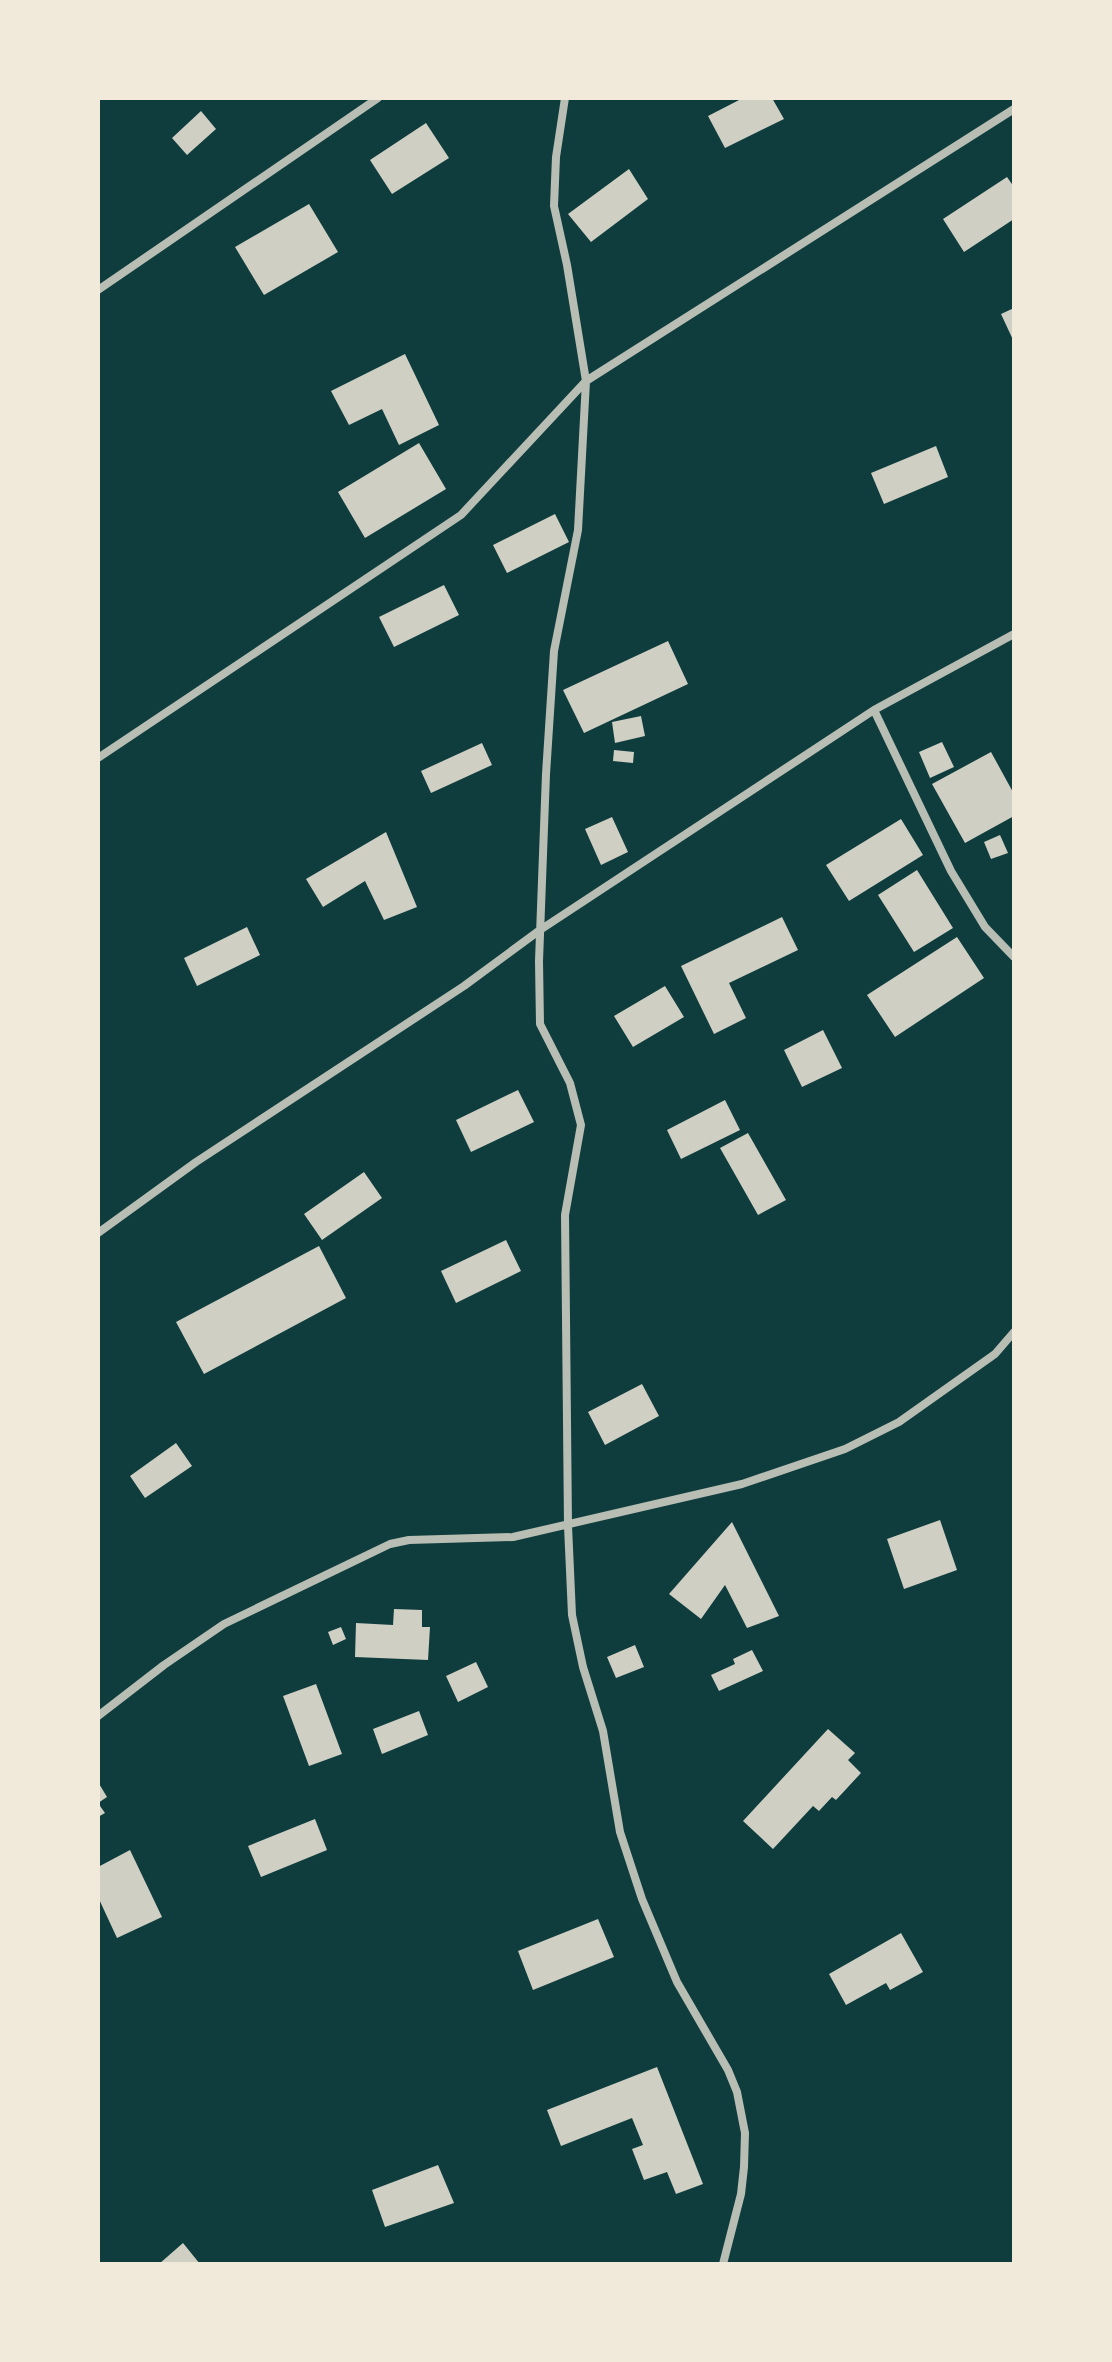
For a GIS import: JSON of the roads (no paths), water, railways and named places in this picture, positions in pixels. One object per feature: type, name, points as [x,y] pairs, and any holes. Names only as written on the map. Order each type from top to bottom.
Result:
[{"type":"street","points":[[98,290],[378,98]]},
{"type":"street","points":[[565,98],[556,157],[554,206],[586,381],[578,530],[554,651],[540,930],[540,1024],[570,1083],[581,1125],[565,1215],[568,1526],[572,1615],[583,1667],[603,1731],[620,1832],[642,1899],[677,1982],[728,2070],[737,2092],[745,2133],[744,2167],[741,2194],[723,2264]]},
{"type":"street","points":[[98,758],[461,515],[586,381],[1014,109]]},
{"type":"street","points":[[98,1233],[196,1162],[464,986],[540,930],[874,710],[1014,634]]},
{"type":"street","points":[[874,710],[951,871],[985,927],[1014,957]]},
{"type":"street","points":[[98,1716],[224,1624],[390,1544],[409,1540],[513,1537],[742,1484],[845,1449],[899,1422],[995,1354],[1014,1332]]}]
